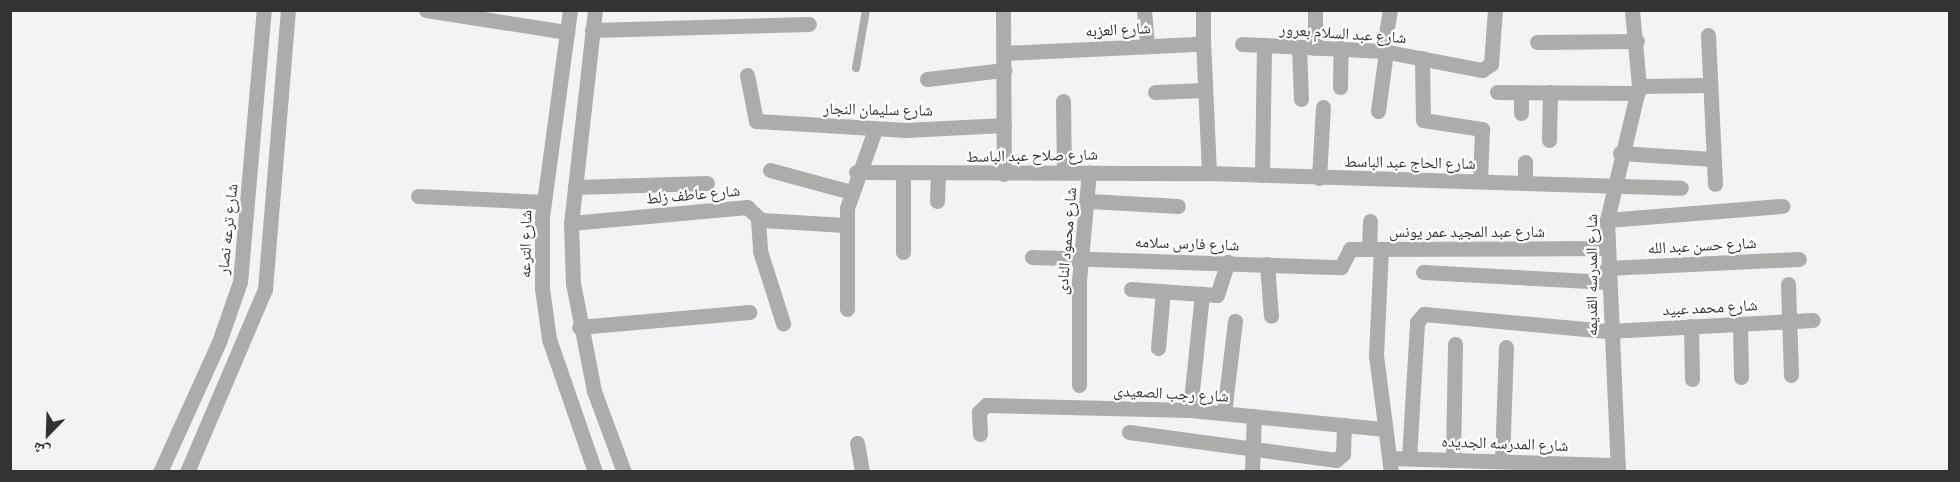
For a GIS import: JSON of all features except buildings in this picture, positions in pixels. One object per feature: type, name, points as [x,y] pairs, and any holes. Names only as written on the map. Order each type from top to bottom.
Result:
[{"type":"street","name":"شارع ترعه نصار","points":[[160,471],[219,342],[240,282],[264,10]]},
{"type":"street","points":[[187,471],[265,289],[288,10]]},
{"type":"street","points":[[426,10],[567,32]]},
{"type":"street","name":"شارع الترعه","points":[[570,10],[544,202],[542,288],[549,339],[595,471]]},
{"type":"street","points":[[595,10],[571,223],[579,327],[594,391],[624,471]]},
{"type":"street","points":[[1003,10],[1004,174]]},
{"type":"street","points":[[1144,10],[1147,46]]},
{"type":"street","points":[[1203,10],[1209,173]]},
{"type":"street","points":[[1301,99],[1307,47],[1315,10]]},
{"type":"street","points":[[1378,111],[1390,10]]},
{"type":"street","name":"شارع المدرسه القديمه","points":[[1618,468],[1609,331],[1606,220],[1611,185],[1638,90],[1637,41],[1632,10]]},
{"type":"street","name":"شارع عبد السلام بعرور","points":[[1242,44],[1385,51],[1487,69],[1490,11]]},
{"type":"street","points":[[592,30],[809,24]]},
{"type":"street","points":[[1708,35],[1715,184]]},
{"type":"street","name":"شارع العزبه","points":[[1004,52],[1147,46],[1203,40]]},
{"type":"street","points":[[1537,42],[1637,41]]},
{"type":"street","points":[[1262,175],[1264,45]]},
{"type":"street","points":[[1340,87],[1341,48]]},
{"type":"street","points":[[1422,58],[1425,123],[1480,128],[1480,181]]},
{"type":"street","points":[[927,79],[1004,70]]},
{"type":"street","name":"شارع سليمان النجار","points":[[747,75],[752,119],[875,130],[1004,125]]},
{"type":"street","points":[[1497,92],[1638,90],[1710,85]]},
{"type":"street","points":[[1155,92],[1205,90]]},
{"type":"street","points":[[1521,92],[1521,113]]},
{"type":"street","points":[[1549,140],[1550,92]]},
{"type":"street","points":[[1063,101],[1064,172]]},
{"type":"street","points":[[1319,178],[1323,107]]},
{"type":"street","points":[[847,309],[845,225],[856,172],[875,130]]},
{"type":"street","points":[[1620,153],[1713,159]]},
{"type":"street","points":[[1525,162],[1525,180]]},
{"type":"street","points":[[770,170],[851,192]]},
{"type":"street","name":"شارع صلاح عبد الباسط","points":[[856,172],[1209,173]]},
{"type":"street","points":[[903,172],[903,252]]},
{"type":"street","name":"شارع محمود النادى","points":[[1079,385],[1083,257],[1089,201],[1089,172]]},
{"type":"street","points":[[937,201],[938,173]]},
{"type":"street","name":"شارع الحاج عبد الباسط","points":[[1209,173],[1319,178],[1525,180],[1682,188]]},
{"type":"street","points":[[575,187],[707,183]]},
{"type":"street","points":[[418,196],[544,202]]},
{"type":"street","points":[[1089,201],[1178,206]]},
{"type":"street","points":[[1606,220],[1782,206]]},
{"type":"street","name":"شارع عاطف زلط","points":[[571,223],[747,207],[758,220],[845,225]]},
{"type":"street","points":[[758,220],[760,251],[783,323]]},
{"type":"street","points":[[1370,221],[1375,249],[1376,355],[1390,464]]},
{"type":"street","name":"شارع عبد المجيد عمر يونس","points":[[1341,267],[1347,250],[1607,248]]},
{"type":"street","name":"شارع فارس سلامه","points":[[1032,257],[1341,267]]},
{"type":"street","name":"شارع حسن عبد الله","points":[[1423,272],[1607,275],[1799,259]]},
{"type":"street","points":[[1131,289],[1202,294],[1221,293],[1228,262]]},
{"type":"street","points":[[1267,264],[1271,316]]},
{"type":"street","points":[[1788,284],[1791,375]]},
{"type":"street","points":[[1158,348],[1163,291]]},
{"type":"street","points":[[1190,410],[1202,294]]},
{"type":"street","points":[[579,327],[749,312]]},
{"type":"street","name":"شارع محمد عبيد","points":[[1409,458],[1417,321],[1424,314],[1609,331],[1813,320]]},
{"type":"street","points":[[1224,413],[1235,321]]},
{"type":"street","points":[[1740,324],[1741,377]]},
{"type":"street","points":[[1691,326],[1692,379]]},
{"type":"street","points":[[1453,460],[1455,344]]},
{"type":"street","points":[[1502,461],[1506,347]]},
{"type":"street","name":"شارع رجب الصعيدى","points":[[980,434],[980,412],[986,405],[1190,410],[1385,429]]},
{"type":"street","points":[[1252,471],[1254,416]]},
{"type":"street","points":[[1129,432],[1340,459],[1344,425]]},
{"type":"street","points":[[857,443],[862,471]]},
{"type":"street","name":"شارع المدرسه الجديده","points":[[1390,464],[1409,458],[1453,460],[1482,466],[1502,461],[1549,467],[1618,468]]},
{"type":"lane","points":[[856,68],[866,10]]}]
